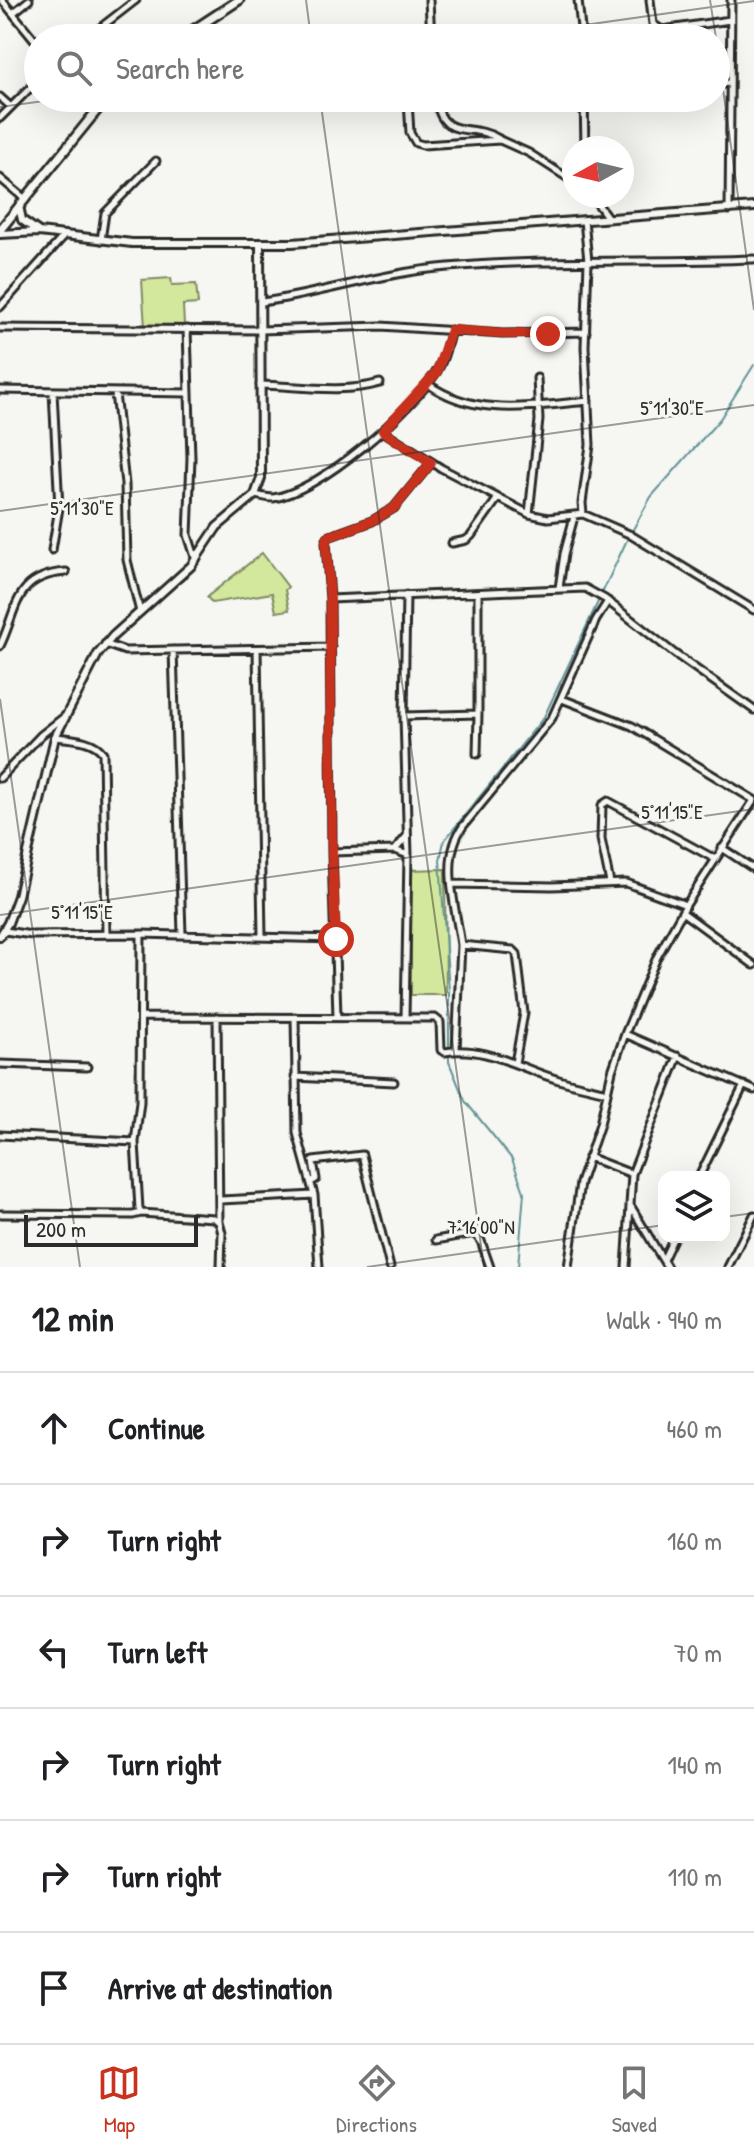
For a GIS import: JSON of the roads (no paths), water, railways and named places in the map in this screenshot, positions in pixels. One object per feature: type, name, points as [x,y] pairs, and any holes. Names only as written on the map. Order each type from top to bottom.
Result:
[{"type":"main road","points":[[202,24],[239,0]]},
{"type":"main road","points":[[0,229],[96,112]]},
{"type":"street","points":[[2,0],[24,27]]},
{"type":"street","points":[[13,13],[29,0]]},
{"type":"street","points":[[105,24],[136,0]]},
{"type":"street","points":[[429,0],[430,24]]},
{"type":"street","points":[[578,0],[581,24]]},
{"type":"street","points":[[650,0],[653,24]]},
{"type":"street","points":[[730,24],[731,0]]},
{"type":"street","points":[[703,24],[730,20]]},
{"type":"street","points":[[0,118],[24,94]]},
{"type":"street","points":[[0,97],[11,107]]},
{"type":"street","points":[[409,112],[410,133],[416,143],[500,140]]},
{"type":"street","points":[[440,112],[449,127],[491,134],[562,174]]},
{"type":"street","points":[[584,112],[585,136]]},
{"type":"street","points":[[728,112],[729,210]]},
{"type":"street","points":[[101,240],[105,213],[111,203],[156,161]]},
{"type":"street","points":[[0,178],[25,199]]},
{"type":"street","points":[[19,206],[22,220],[39,232]]},
{"type":"street","points":[[0,229],[101,240],[260,244],[445,233],[754,207]]},
{"type":"street","points":[[601,208],[608,218]]},
{"type":"street","points":[[583,514],[590,445],[586,332],[588,261],[584,220]]},
{"type":"street","points":[[0,307],[63,237]]},
{"type":"street","points":[[260,244],[261,478],[255,495],[217,527],[196,560],[105,644],[55,737],[18,896],[2,933],[336,939]]},
{"type":"street","points":[[262,302],[395,274],[445,267],[754,259]]},
{"type":"street","points":[[0,328],[261,330],[381,326],[503,334],[586,332]]},
{"type":"street","points":[[187,329],[191,469],[188,535],[196,560]]},
{"type":"street","points":[[255,495],[272,498],[295,490],[363,448],[428,384],[442,363],[451,330]]},
{"type":"street","points":[[529,514],[539,405],[537,378]]},
{"type":"street","points":[[260,385],[340,390],[380,383]]},
{"type":"street","points":[[428,384],[462,402],[506,408],[588,401]]},
{"type":"street","points":[[0,390],[187,393]]},
{"type":"street","points":[[52,550],[59,508],[53,392]]},
{"type":"street","points":[[115,393],[125,484],[127,560],[140,613]]},
{"type":"street","points":[[383,431],[431,463],[529,514],[548,518],[583,514],[629,534],[754,610]]},
{"type":"street","points":[[337,1017],[330,599],[326,567],[328,537],[372,521],[394,508],[431,463]]},
{"type":"street","points":[[452,543],[471,536],[498,498]]},
{"type":"street","points":[[559,588],[574,517]]},
{"type":"street","points":[[0,646],[14,605],[23,592],[45,575],[66,572]]},
{"type":"street","points":[[330,599],[585,588],[607,600],[675,654],[754,710]]},
{"type":"street","points":[[477,754],[478,593]]},
{"type":"street","points":[[405,1018],[408,855],[404,716],[406,595]]},
{"type":"street","points":[[450,1051],[461,945],[451,849],[456,835],[542,731],[562,699],[607,600]]},
{"type":"street","points":[[105,644],[125,651],[331,647]]},
{"type":"street","points":[[257,649],[262,936]]},
{"type":"street","points":[[173,650],[182,934]]},
{"type":"street","points":[[562,699],[632,726],[754,800],[686,905],[657,957],[625,1034],[580,1183],[568,1267]]},
{"type":"street","points":[[404,716],[478,714]]},
{"type":"street","points":[[0,778],[41,735],[64,717]]},
{"type":"street","points":[[55,737],[82,740],[98,746],[103,753],[106,934]]},
{"type":"street","points":[[610,883],[600,829],[602,805],[608,801],[715,859]]},
{"type":"street","points":[[395,850],[408,835]]},
{"type":"street","points":[[722,848],[754,869]]},
{"type":"street","points":[[332,852],[395,850],[408,855]]},
{"type":"street","points":[[453,884],[635,884],[686,905]]},
{"type":"street","points":[[682,912],[754,965]]},
{"type":"street","points":[[141,934],[140,1102],[135,1142],[141,1213]]},
{"type":"street","points":[[461,945],[516,952],[524,1013],[515,1063]]},
{"type":"street","points":[[141,1017],[439,1019],[441,1048],[474,1052],[515,1063],[558,1080],[608,1092]]},
{"type":"street","points":[[217,1017],[221,1267]]},
{"type":"street","points":[[295,1017],[297,1133],[314,1195],[319,1267]]},
{"type":"street","points":[[625,1034],[754,1090]]},
{"type":"street","points":[[626,1267],[632,1174],[678,1056]]},
{"type":"street","points":[[0,1064],[87,1067]]},
{"type":"street","points":[[295,1077],[394,1082]]},
{"type":"street","points":[[702,1171],[744,1085]]},
{"type":"street","points":[[0,1135],[135,1142]]},
{"type":"street","points":[[311,1182],[316,1179],[313,1161],[362,1155],[390,1267]]},
{"type":"street","points":[[588,1157],[632,1174]]},
{"type":"street","points":[[221,1200],[314,1195]]},
{"type":"street","points":[[630,1205],[667,1267]]},
{"type":"street","points":[[0,1214],[141,1213],[205,1217],[219,1222]]},
{"type":"street","points":[[728,1267],[754,1215]]},
{"type":"street","points":[[436,1240],[474,1233],[481,1241],[490,1267]]},
{"type":"street","points":[[663,1260],[671,1243]]},
{"type":"waterway","points":[[518,1267],[524,1192],[512,1159],[465,1101],[449,1062],[449,991],[440,860],[444,841],[544,717],[626,542],[651,497],[720,419],[754,365]]}]
